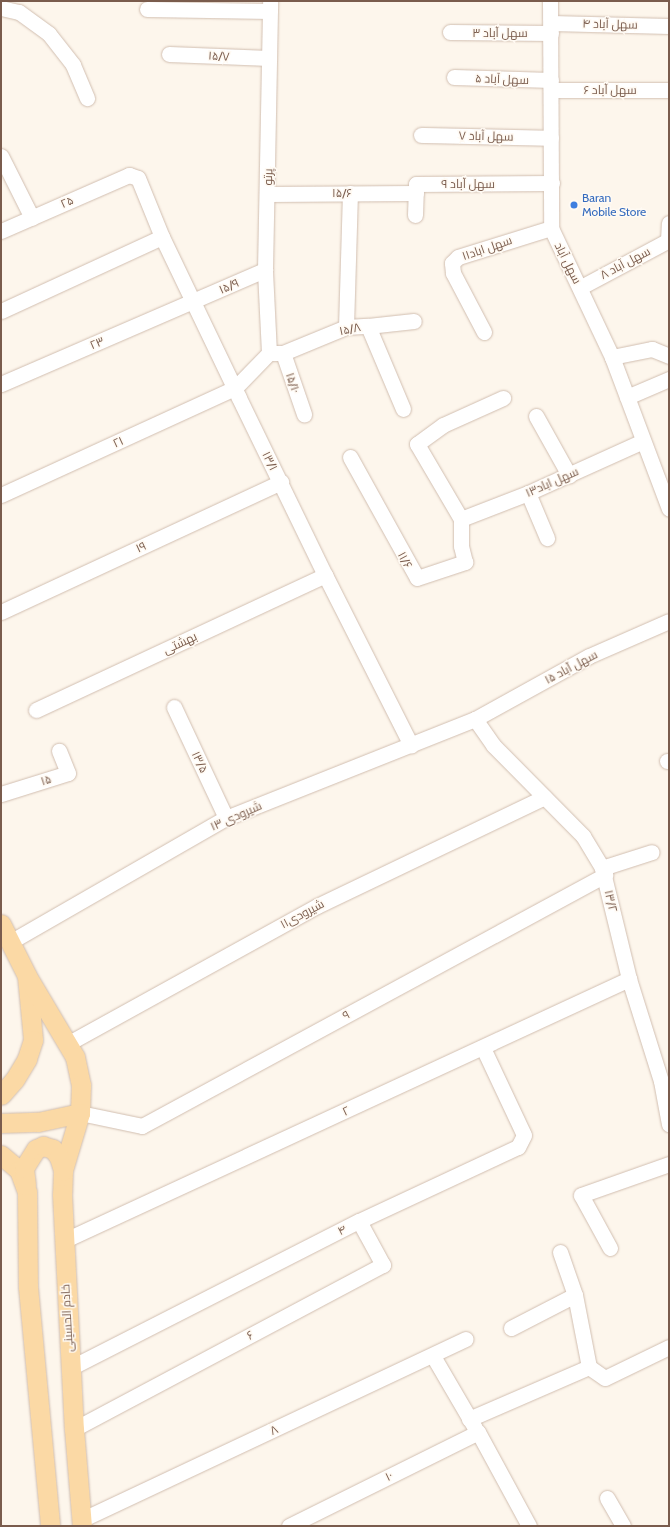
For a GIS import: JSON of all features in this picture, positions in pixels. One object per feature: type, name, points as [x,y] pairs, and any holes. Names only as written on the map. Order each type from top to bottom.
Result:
[{"type":"main road","name":"خادم الحسینی","points":[[1,924],[27,976],[75,1057],[82,1085],[80,1113],[62,1170],[63,1241],[70,1368],[82,1523]]},
{"type":"main road","points":[[1,1095],[15,1080],[27,1059],[33,1040],[27,976]]},
{"type":"main road","points":[[1,1123],[38,1122],[80,1113]]},
{"type":"main road","points":[[50,1526],[28,1287],[27,1192],[24,1168],[36,1149],[43,1146],[53,1150],[59,1157],[62,1170]]},
{"type":"main road","points":[[1,1155],[19,1170],[27,1192]]},
{"type":"street","name":"سهل آباد","points":[[550,1],[551,228],[581,287],[612,357],[669,509]]},
{"type":"street","points":[[147,9],[270,6]]},
{"type":"street","name":"پرتو","points":[[270,6],[268,194],[265,270],[276,353]]},
{"type":"street","points":[[1,8],[19,12],[49,34],[73,65],[88,98]]},
{"type":"street","name":"سهل آباد ۴","points":[[551,28],[669,26]]},
{"type":"street","name":"سهل آباد ۳","points":[[450,32],[551,28]]},
{"type":"street","name":"۱۵/۷","points":[[169,54],[269,58]]},
{"type":"street","name":"سهل آباد ۵","points":[[454,77],[551,85]]},
{"type":"street","name":"سهل آباد ۶","points":[[551,85],[669,90]]},
{"type":"street","name":"سهل آباد ۷","points":[[421,135],[551,138]]},
{"type":"street","points":[[1,156],[32,218]]},
{"type":"street","name":"۲۵","points":[[1,231],[134,175]]},
{"type":"street","name":"۱۳/۱","points":[[134,175],[138,178],[162,237],[325,576],[411,745]]},
{"type":"street","name":"سهل آباد ۹","points":[[416,193],[416,184],[552,183]]},
{"type":"street","points":[[346,327],[350,193]]},
{"type":"street","points":[[415,215],[416,193]]},
{"type":"street","name":"۱۵/۶","points":[[268,194],[416,193]]},
{"type":"street","points":[[668,240],[669,223]]},
{"type":"street","name":"سهل اباد۱۱","points":[[484,332],[453,273],[452,263],[458,257],[551,228]]},
{"type":"street","points":[[1,311],[162,237]]},
{"type":"street","name":"سهل آباد ۸","points":[[581,287],[668,240]]},
{"type":"street","name":"۱۵/۹","points":[[194,302],[265,270]]},
{"type":"street","name":"۲۳","points":[[1,384],[194,302]]},
{"type":"street","points":[[368,326],[414,321]]},
{"type":"street","name":"۱۵/۸","points":[[276,353],[346,327],[368,326],[404,409]]},
{"type":"street","points":[[612,357],[652,349],[669,356]]},
{"type":"street","points":[[235,388],[276,353]]},
{"type":"street","name":"۱۵/۱۰","points":[[276,353],[304,414]]},
{"type":"street","points":[[627,397],[669,379]]},
{"type":"street","name":"۲۱","points":[[1,495],[235,388]]},
{"type":"street","points":[[460,519],[417,444],[443,425],[503,398]]},
{"type":"street","points":[[536,416],[568,475]]},
{"type":"street","name":"سهل اباد۱۳","points":[[460,519],[528,493],[643,441]]},
{"type":"street","name":"۱۱/۶","points":[[350,457],[416,578],[465,562],[461,546],[460,519]]},
{"type":"street","name":"۱۹","points":[[1,612],[281,482]]},
{"type":"street","points":[[528,493],[547,538]]},
{"type":"street","name":"بهشتی","points":[[36,710],[325,576]]},
{"type":"street","name":"سهل آباد ۱۵","points":[[475,719],[589,656],[669,621]]},
{"type":"street","name":"۱۳/۵","points":[[174,706],[226,818]]},
{"type":"street","name":"شیرودی ۱۳","points":[[10,942],[226,818],[475,719]]},
{"type":"street","name":"۱۳/۲","points":[[475,719],[493,745],[583,836],[604,872],[629,979],[665,1079],[669,1124]]},
{"type":"street","name":"۱۵","points":[[1,794],[68,773],[59,751]]},
{"type":"street","name":"۱۱شیرودی","points":[[67,1044],[317,906],[544,797]]},
{"type":"street","name":"۹","points":[[80,1113],[142,1126],[604,872],[652,852]]},
{"type":"street","name":"۲","points":[[63,1241],[483,1048],[629,979]]},
{"type":"street","name":"۴","points":[[70,1368],[360,1221],[518,1147],[522,1142],[524,1135],[483,1048]]},
{"type":"street","points":[[610,1248],[581,1195],[669,1164]]},
{"type":"street","name":"۶","points":[[74,1429],[383,1265],[360,1221]]},
{"type":"street","points":[[560,1252],[575,1295],[589,1367],[605,1378],[669,1347]]},
{"type":"street","points":[[511,1328],[575,1295]]},
{"type":"street","name":"۸","points":[[82,1523],[466,1339]]},
{"type":"street","points":[[433,1356],[481,1438],[529,1526]]},
{"type":"street","points":[[469,1419],[589,1367]]},
{"type":"street","name":"۱۰","points":[[289,1526],[481,1438]]},
{"type":"street","points":[[607,1498],[623,1526]]},
{"type":"place","name":"Baran Mobile Store","points":[[574,205]]}]
